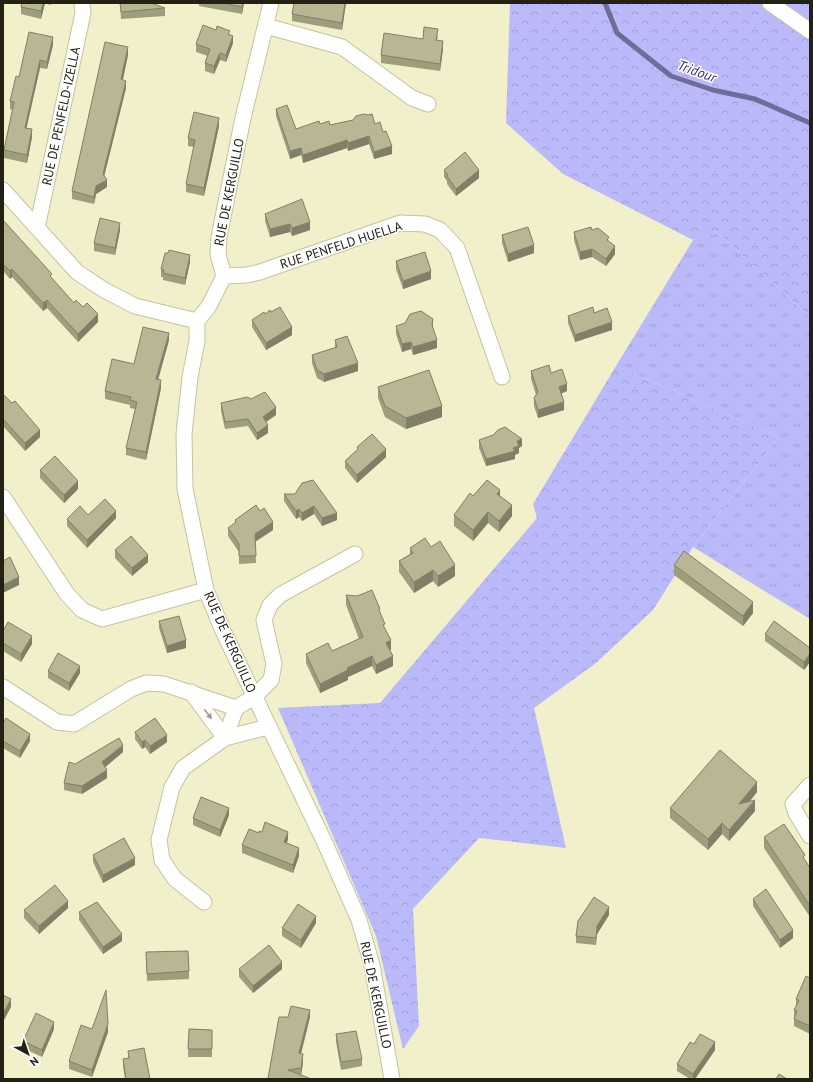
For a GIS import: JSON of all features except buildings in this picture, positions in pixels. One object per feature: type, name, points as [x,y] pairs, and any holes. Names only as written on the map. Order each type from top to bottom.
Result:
[{"type":"street","name":"RUE DE PENFELD-IZELLA","points":[[37,228],[83,13],[82,3]]},
{"type":"street","name":"RUE DE KERGUILLO","points":[[224,276],[218,255],[219,237],[243,118],[271,3]]},
{"type":"street","points":[[770,3],[810,31]]},
{"type":"street","points":[[266,26],[342,47],[412,98],[428,104]]},
{"type":"street","points":[[3,190],[77,272],[104,290],[135,306],[197,321],[209,306],[224,276]]},
{"type":"street","name":"RUE PENFELD HUELLA","points":[[224,276],[248,276],[400,223],[425,224],[440,230],[457,248],[502,377]]},
{"type":"street","name":"RUE DE KERGUILLO","points":[[197,321],[197,341],[190,377],[184,434],[185,489],[206,590],[224,633],[324,841],[359,920],[372,965],[392,1079]]},
{"type":"street","points":[[3,497],[66,594],[82,610],[102,619],[206,590]]},
{"type":"street","points":[[225,738],[236,708],[254,697],[271,680],[274,664],[264,620],[270,605],[280,595],[355,554]]},
{"type":"street","points":[[3,687],[57,722],[74,724],[132,689],[146,683],[164,684],[236,708]]},
{"type":"street","points":[[191,692],[225,738]]},
{"type":"street","points":[[204,902],[175,879],[162,860],[159,840],[172,787],[183,768],[225,738],[268,727]]},
{"type":"street","points":[[810,785],[793,804],[796,813],[810,836]]},
{"type":"green space","points":[[510,3],[810,3],[810,317],[718,233],[693,240],[563,174],[506,123]]},
{"type":"green space","points":[[718,233],[810,317],[810,619],[693,547],[779,437],[616,366],[693,240]]},
{"type":"green space","points":[[616,366],[779,437],[693,547],[653,610],[596,663],[534,708],[566,848],[479,838],[413,909],[419,1026],[403,1049],[376,936],[278,708],[380,703],[537,518],[533,504]]},
{"type":"waterway","name":"Tridour","points":[[605,3],[617,33],[671,76],[713,90],[755,99],[810,123]]}]
